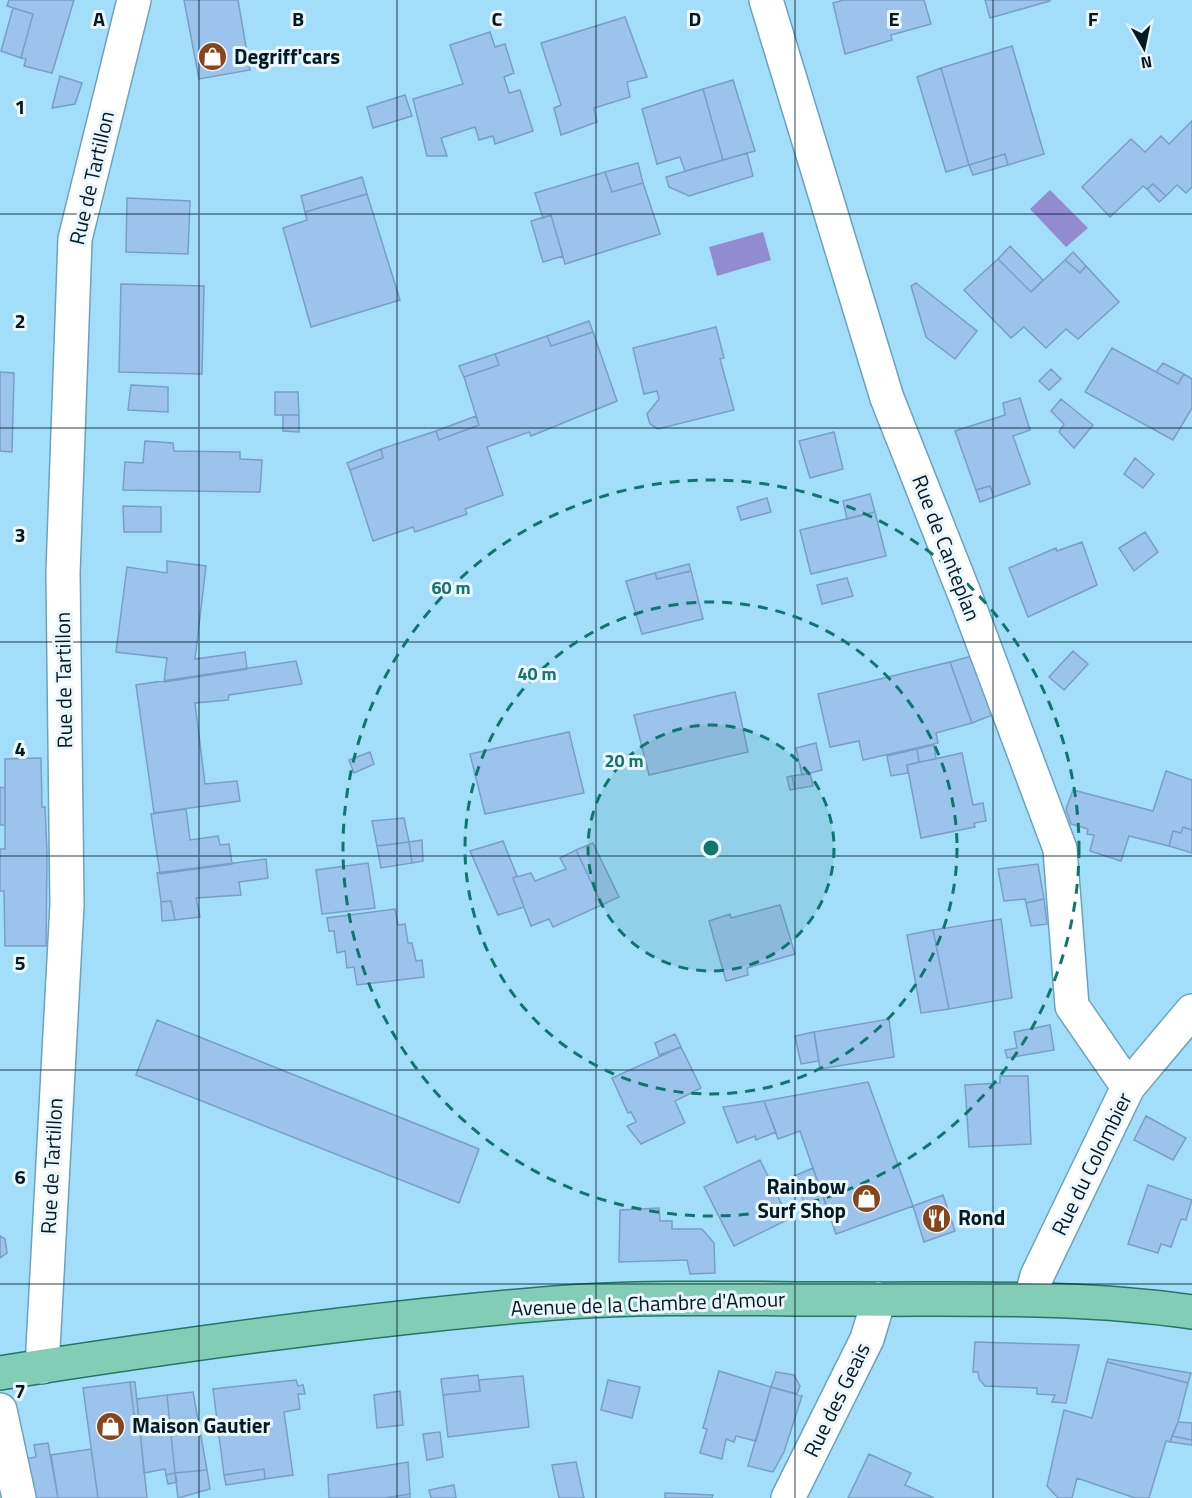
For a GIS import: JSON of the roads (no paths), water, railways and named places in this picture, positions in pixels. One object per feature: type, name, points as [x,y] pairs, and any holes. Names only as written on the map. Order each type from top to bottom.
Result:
[{"type":"main road","name":"Avenue de la Chambre d'Amour","points":[[0,1373],[114,1354],[556,1303],[665,1299],[1031,1299],[1146,1305],[1192,1312]]},
{"type":"street","name":"Rue de Tartillon","points":[[42,1367],[67,906],[63,573],[75,239],[134,0]]},
{"type":"street","name":"Rue de Canteplan","points":[[766,0],[887,398],[968,603],[1060,849],[1071,1006],[1128,1087]]},
{"type":"street","name":"Rue du Colombier","points":[[1031,1299],[1037,1276],[1128,1087],[1192,1011]]},
{"type":"street","name":"Rue des Geais","points":[[789,1498],[867,1339],[879,1299]]},
{"type":"street","points":[[0,1410],[19,1498]]},
{"type":"place","name":"Degriff'cars","points":[[213,57]]},
{"type":"place","name":"Rainbow Surf Shop","points":[[867,1199]]},
{"type":"place","name":"Rond","points":[[937,1218]]},
{"type":"place","name":"Maison Gautier","points":[[111,1426]]}]
